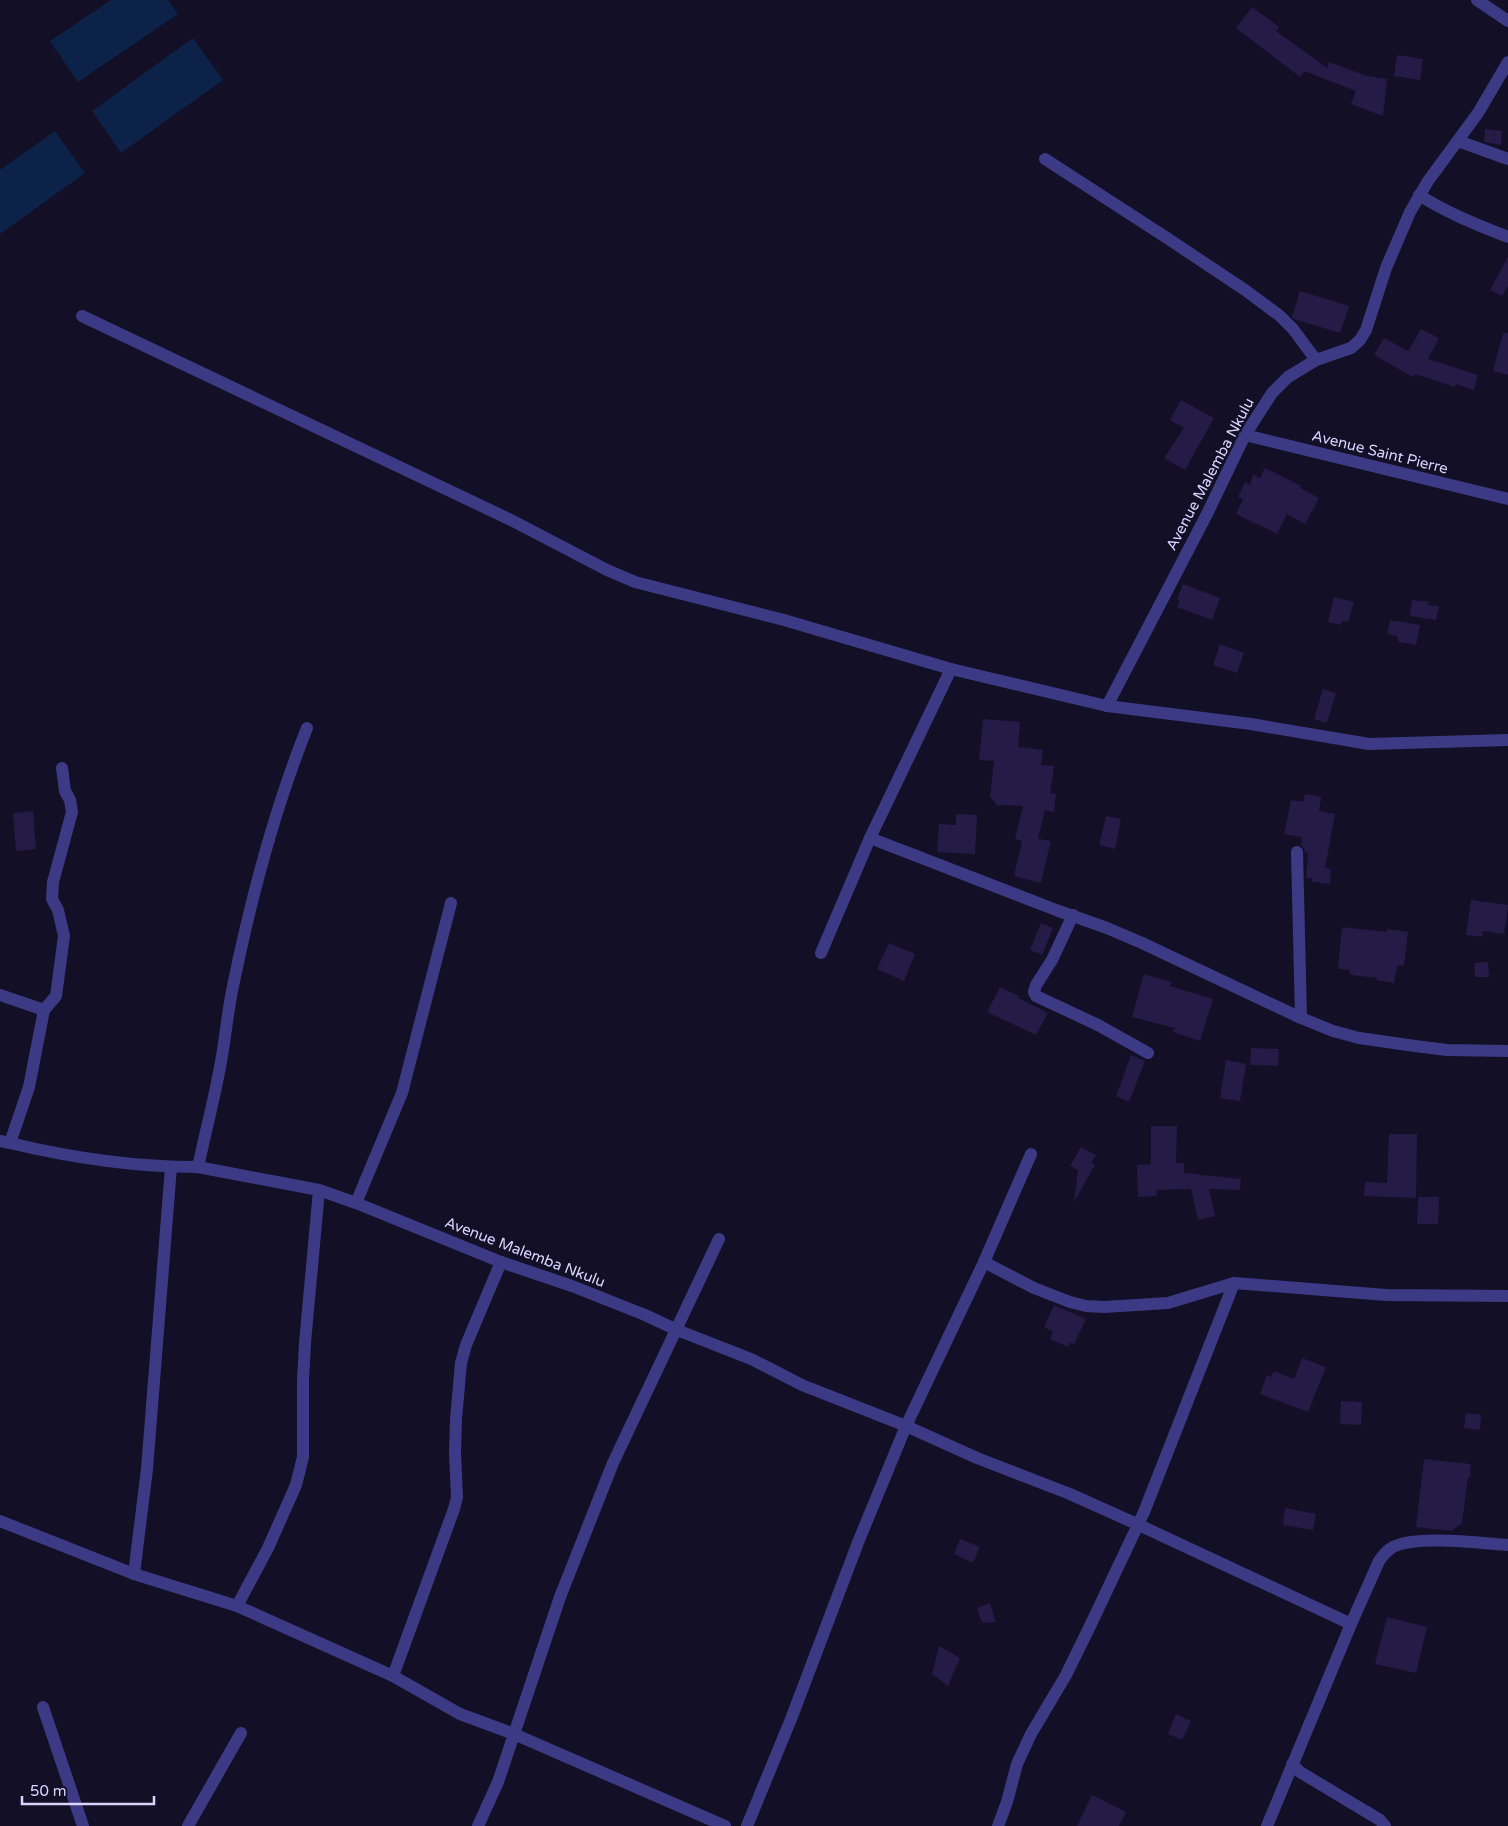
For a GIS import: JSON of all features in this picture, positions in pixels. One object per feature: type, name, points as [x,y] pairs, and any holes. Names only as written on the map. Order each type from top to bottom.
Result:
[{"type":"street","points":[[1477,0],[1508,22]]},
{"type":"street","name":"Avenue Malemba Nkulu","points":[[1107,706],[1207,514],[1245,435],[1272,393],[1288,377],[1316,360],[1346,350],[1360,340],[1366,330],[1386,268],[1405,221],[1428,181],[1478,113],[1508,62]]},
{"type":"street","points":[[1493,86],[1508,81]]},
{"type":"street","points":[[1458,141],[1508,160]]},
{"type":"street","points":[[1045,160],[1168,238],[1252,295],[1280,316],[1293,329],[1316,360]]},
{"type":"street","points":[[1419,195],[1465,219],[1508,237]]},
{"type":"street","points":[[82,316],[511,520],[635,582],[784,620],[951,669],[1107,706],[1251,724],[1369,744],[1508,740]]},
{"type":"street","name":"Avenue Saint Pierre","points":[[1245,435],[1508,499]]},
{"type":"street","points":[[821,953],[870,838],[951,669]]},
{"type":"street","points":[[198,1167],[220,1067],[232,993],[252,901],[275,819],[307,728]]},
{"type":"street","points":[[5,1142],[29,1087],[44,1010],[56,996],[64,936],[58,910],[52,900],[53,882],[72,812],[70,800],[64,791],[62,768]]},
{"type":"street","points":[[870,838],[1142,943],[1301,1018],[1333,1031],[1368,1040],[1447,1050],[1508,1050]]},
{"type":"street","points":[[1297,852],[1301,1018]]},
{"type":"street","points":[[356,1203],[402,1093],[451,903]]},
{"type":"street","points":[[1073,916],[1052,960],[1036,985],[1034,992],[1036,996],[1148,1053]]},
{"type":"street","points":[[0,995],[44,1010]]},
{"type":"street","name":"Avenue Malemba Nkulu","points":[[5,1142],[97,1160],[171,1167],[198,1167],[319,1190],[356,1203],[502,1262],[590,1293],[751,1359],[802,1386],[906,1426],[977,1458],[1070,1494],[1351,1624]]},
{"type":"street","points":[[747,1826],[791,1718],[859,1540],[906,1426],[984,1262],[1031,1154]]},
{"type":"street","points":[[134,1574],[147,1469],[171,1167]]},
{"type":"street","points":[[237,1606],[271,1541],[296,1485],[303,1457],[302,1380],[319,1190]]},
{"type":"street","points":[[478,1826],[498,1782],[560,1597],[613,1463],[719,1239]]},
{"type":"street","points":[[393,1676],[454,1509],[457,1497],[454,1453],[461,1363],[466,1345],[502,1262]]},
{"type":"street","points":[[984,1262],[1034,1288],[1086,1306],[1104,1307],[1168,1303],[1234,1283],[1386,1295],[1508,1296]]},
{"type":"street","points":[[998,1826],[1018,1764],[1031,1734],[1066,1675],[1138,1525],[1234,1283]]},
{"type":"street","points":[[0,1522],[134,1574],[237,1606],[393,1676],[460,1714],[514,1734],[725,1826]]},
{"type":"street","points":[[1267,1826],[1351,1624],[1379,1561],[1388,1550],[1394,1546],[1421,1541],[1508,1545]]},
{"type":"street","points":[[43,1707],[83,1826]]},
{"type":"street","points":[[188,1826],[241,1733]]},
{"type":"street","points":[[1292,1764],[1300,1772],[1380,1820],[1385,1826]]},
{"type":"water","points":[[111,0],[168,0],[178,14],[78,82],[50,41]]},
{"type":"water","points":[[193,38],[223,80],[121,153],[92,111]]},
{"type":"water","points":[[55,131],[85,173],[0,234],[0,170]]},
{"type":"building","points":[[1252,7],[1279,27],[1276,31],[1327,68],[1329,62],[1367,76],[1387,79],[1383,116],[1351,104],[1356,91],[1304,71],[1300,77],[1236,28]]},
{"type":"building","points":[[1397,55],[1423,59],[1420,80],[1394,76]]},
{"type":"building","points":[[1485,129],[1502,131],[1501,145],[1484,142]]},
{"type":"building","points":[[1508,257],[1508,286],[1502,296],[1490,290]]},
{"type":"building","points":[[1300,291],[1349,306],[1340,333],[1292,317]]},
{"type":"building","points":[[1421,329],[1439,338],[1428,359],[1478,375],[1474,390],[1456,384],[1455,387],[1415,374],[1413,377],[1374,355],[1384,338],[1408,351]]},
{"type":"building","points":[[1503,333],[1508,333],[1508,375],[1493,371]]},
{"type":"building","points":[[1181,400],[1214,418],[1185,470],[1164,458],[1184,428],[1170,420]]},
{"type":"building","points":[[1265,468],[1301,486],[1300,488],[1319,498],[1305,524],[1287,514],[1277,534],[1236,514],[1243,499],[1238,497],[1245,482],[1250,485],[1253,474],[1260,478]]},
{"type":"building","points":[[1183,584],[1220,598],[1212,620],[1177,607],[1180,600],[1177,599]]},
{"type":"building","points":[[1334,597],[1354,602],[1348,622],[1342,621],[1341,625],[1328,622]]},
{"type":"building","points":[[1412,600],[1429,602],[1428,605],[1439,606],[1436,620],[1410,616]]},
{"type":"building","points":[[1390,620],[1420,625],[1416,645],[1399,642],[1397,636],[1387,634]]},
{"type":"building","points":[[1220,644],[1244,653],[1237,673],[1213,665]]},
{"type":"building","points":[[1323,689],[1336,693],[1327,723],[1314,719]]},
{"type":"building","points":[[983,719],[1020,722],[1018,747],[1043,750],[1041,765],[1054,766],[1050,793],[1056,794],[1054,812],[1045,810],[1038,839],[1051,841],[1041,883],[1014,876],[1022,841],[1015,839],[1023,806],[997,805],[990,797],[994,761],[979,760]]},
{"type":"building","points":[[1305,794],[1321,797],[1319,811],[1335,814],[1325,868],[1331,869],[1330,884],[1312,882],[1312,878],[1306,878],[1308,853],[1305,853],[1301,845],[1302,837],[1284,834],[1291,800],[1303,802]]},
{"type":"building","points":[[33,811],[36,849],[16,851],[13,813]]},
{"type":"building","points":[[956,814],[977,815],[975,854],[937,852],[939,824],[956,825]]},
{"type":"building","points":[[1106,816],[1121,819],[1115,849],[1099,845]]},
{"type":"building","points":[[1471,900],[1508,905],[1504,934],[1483,931],[1482,937],[1466,935]]},
{"type":"building","points":[[1041,923],[1053,928],[1042,955],[1030,950]]},
{"type":"building","points":[[1342,927],[1387,932],[1387,929],[1408,932],[1404,965],[1397,966],[1394,983],[1377,980],[1377,978],[1351,975],[1349,970],[1338,969]]},
{"type":"building","points":[[889,943],[915,954],[904,981],[877,969]]},
{"type":"building","points":[[1488,962],[1489,977],[1475,977],[1474,963]]},
{"type":"building","points":[[1144,974],[1172,982],[1170,986],[1213,999],[1200,1041],[1173,1032],[1175,1028],[1132,1017]]},
{"type":"building","points":[[1000,987],[1048,1013],[1036,1035],[987,1012]]},
{"type":"building","points":[[1251,1048],[1279,1049],[1278,1066],[1250,1065]]},
{"type":"building","points":[[1131,1055],[1145,1061],[1129,1102],[1116,1096]]},
{"type":"building","points":[[1226,1060],[1246,1064],[1240,1101],[1220,1098]]},
{"type":"building","points":[[1151,1126],[1177,1126],[1176,1163],[1184,1163],[1184,1173],[1241,1179],[1240,1190],[1209,1189],[1215,1216],[1198,1220],[1191,1189],[1156,1190],[1157,1196],[1138,1197],[1137,1165],[1151,1164]]},
{"type":"building","points":[[1389,1134],[1417,1134],[1416,1198],[1364,1196],[1365,1182],[1387,1183]]},
{"type":"building","points":[[1081,1147],[1096,1155],[1091,1163],[1095,1165],[1074,1202],[1078,1170],[1070,1166]]},
{"type":"building","points":[[1418,1197],[1439,1197],[1438,1224],[1417,1224]]},
{"type":"building","points":[[1054,1305],[1086,1319],[1074,1344],[1070,1342],[1068,1347],[1050,1339],[1053,1332],[1044,1327]]},
{"type":"building","points":[[1302,1358],[1326,1367],[1308,1412],[1260,1394],[1267,1375],[1271,1377],[1274,1371],[1294,1379]]},
{"type":"building","points":[[1341,1401],[1362,1402],[1361,1425],[1340,1424]]},
{"type":"building","points":[[1466,1413],[1481,1415],[1480,1430],[1464,1428]]},
{"type":"building","points":[[1424,1459],[1471,1464],[1462,1523],[1451,1531],[1416,1527]]},
{"type":"building","points":[[1285,1508],[1316,1514],[1313,1530],[1283,1525]]},
{"type":"building","points":[[960,1539],[980,1547],[973,1563],[954,1554]]},
{"type":"building","points":[[990,1603],[996,1622],[982,1623],[977,1608]]},
{"type":"building","points":[[1387,1617],[1427,1627],[1416,1673],[1375,1664]]},
{"type":"building","points":[[939,1646],[960,1658],[948,1686],[932,1674]]},
{"type":"building","points":[[1176,1714],[1191,1721],[1182,1740],[1168,1734]]},
{"type":"building","points":[[1092,1795],[1126,1812],[1119,1826],[1077,1826]]}]
